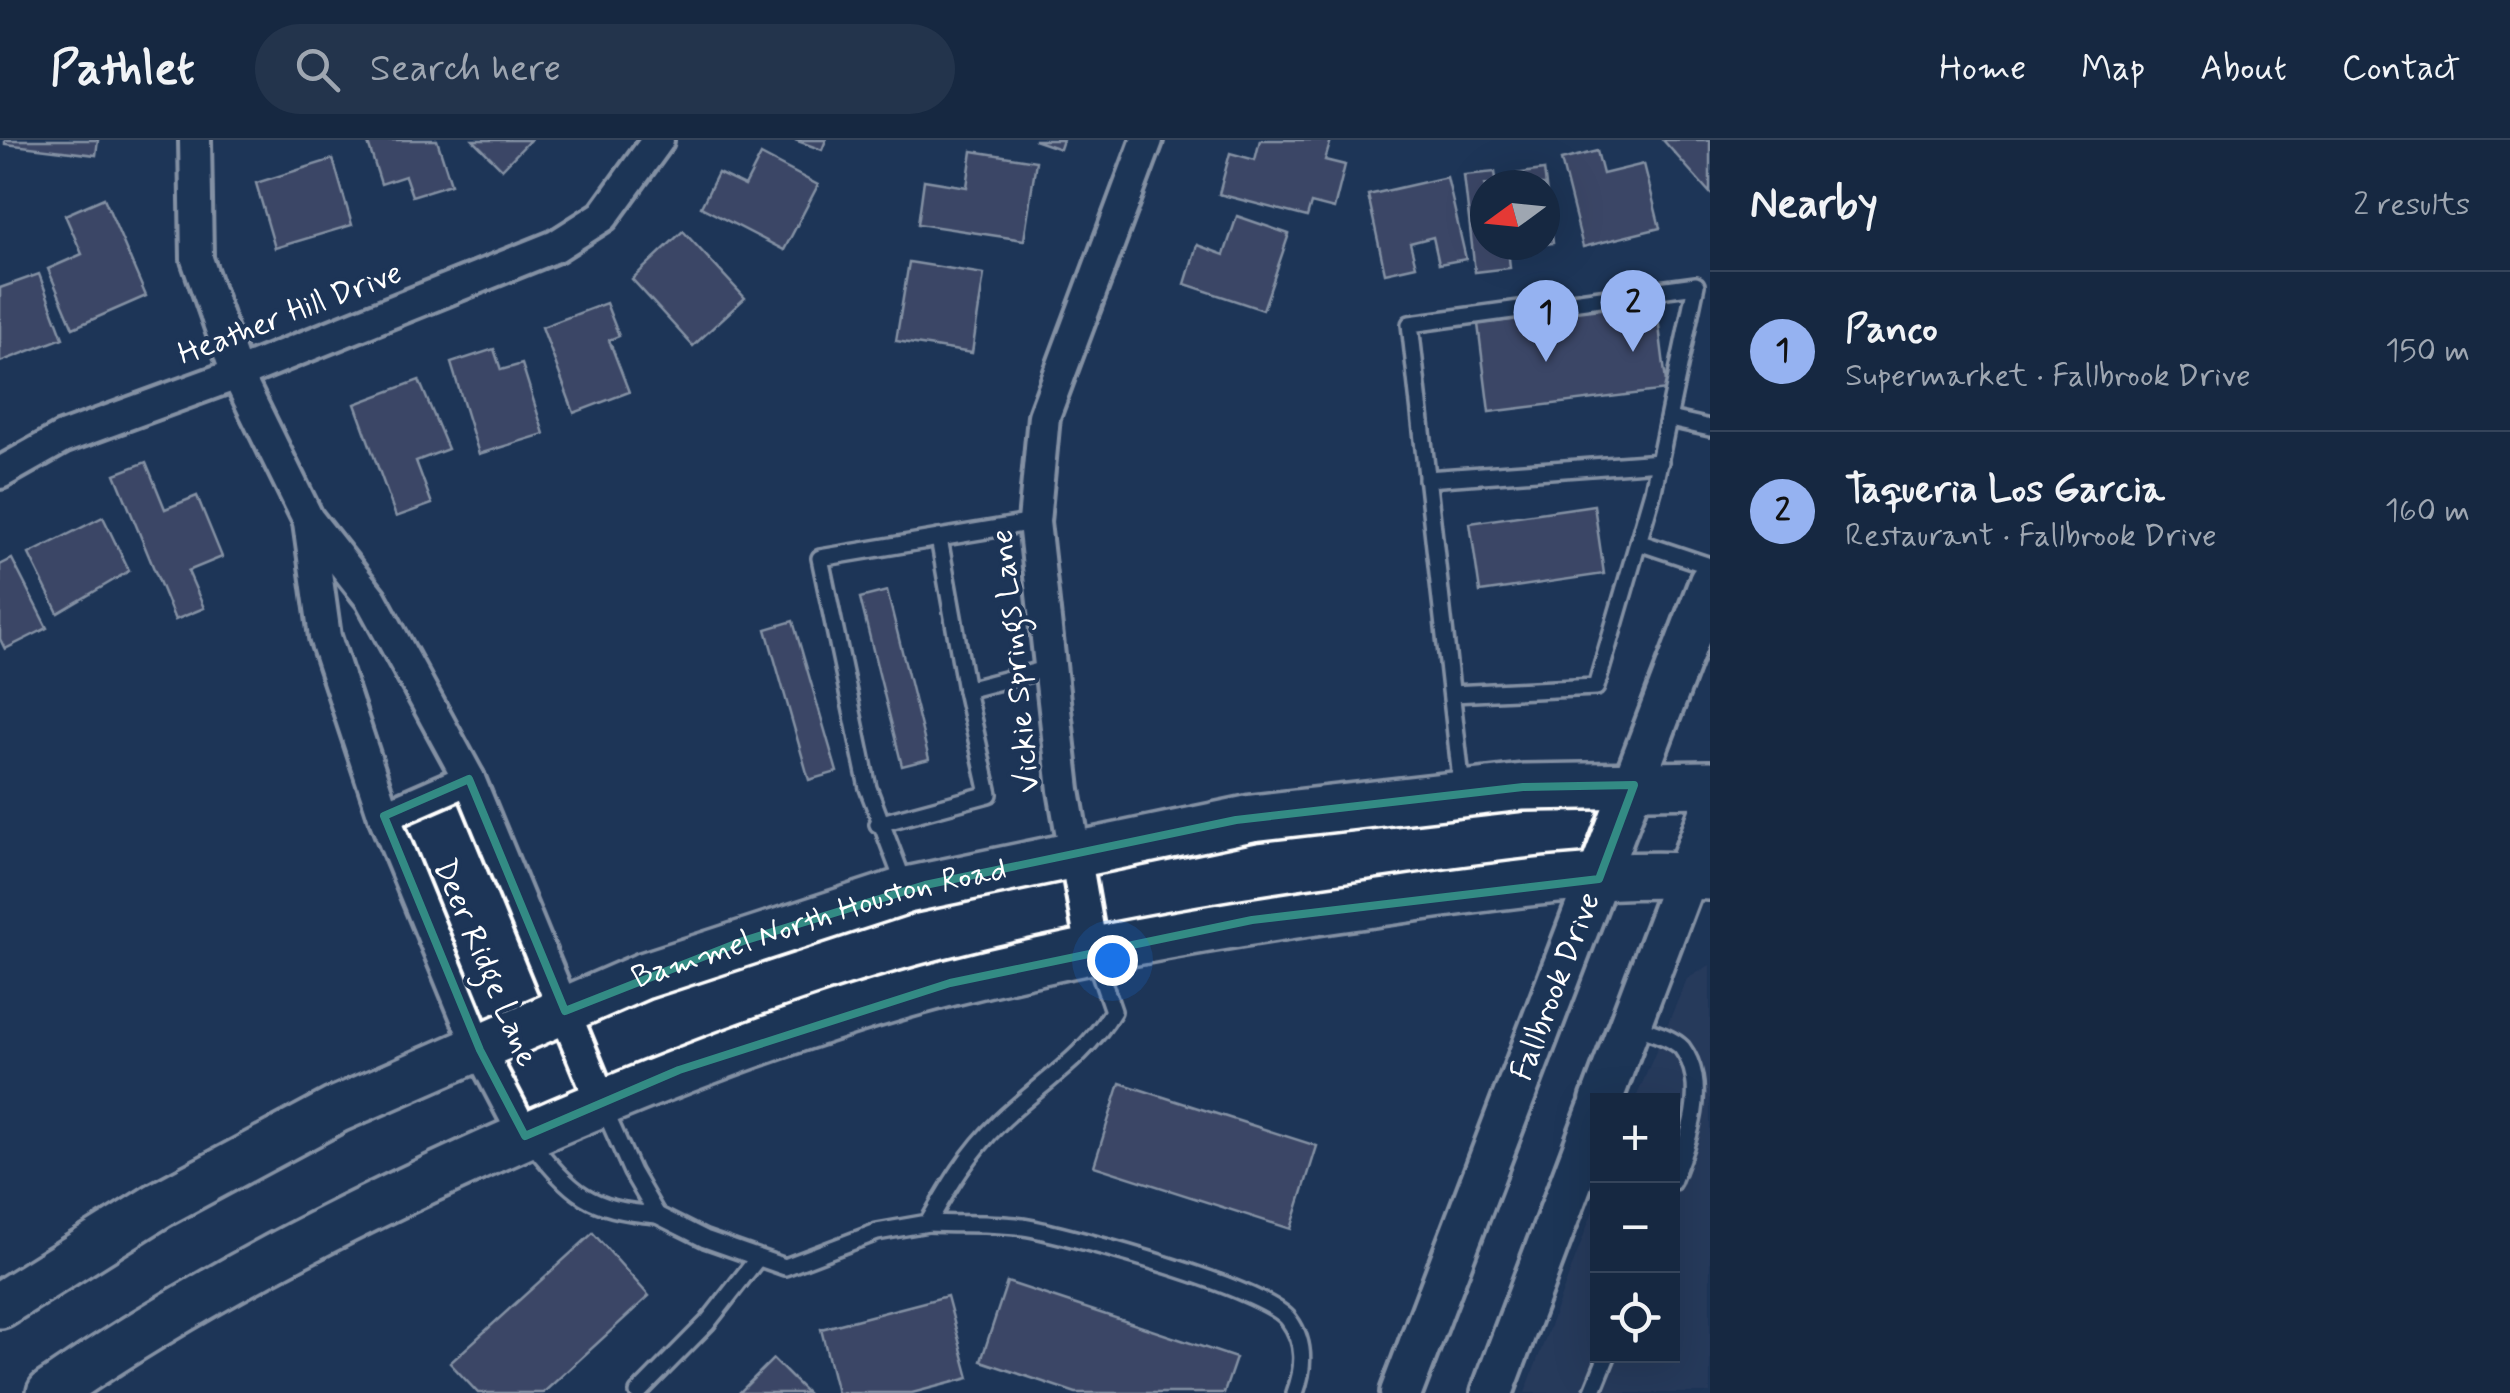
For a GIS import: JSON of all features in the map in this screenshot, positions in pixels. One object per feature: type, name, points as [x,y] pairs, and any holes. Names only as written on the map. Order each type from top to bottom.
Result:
[{"type":"main road","name":"Bammel North Houston Road","points":[[0,1305],[159,1205],[336,1110],[660,970],[907,890],[1236,820],[1463,792],[1710,784]]},
{"type":"main road","points":[[50,1393],[209,1293],[380,1200],[602,1103],[828,1018],[950,983],[1092,951],[1272,918],[1599,878],[1698,876]]},
{"type":"street","name":"Deer Ridge Lane","points":[[195,140],[198,259],[237,374],[308,519],[372,599],[470,779],[602,1103]]},
{"type":"street","name":"Heather Hill Drive","points":[[0,473],[62,438],[237,374],[556,246],[603,216],[658,140]]},
{"type":"street","name":"Vickie Springs Lane","points":[[1092,951],[1074,854],[1034,522],[1044,416],[1147,140]]},
{"type":"street","name":"Deer Ridge Lane","points":[[308,519],[325,638],[384,816],[480,1050],[525,1136]]},
{"type":"street","name":"Fallbrook Drive","points":[[1400,1393],[1710,582]]},
{"type":"street","points":[[384,816],[470,779]]},
{"type":"street","points":[[1604,1093],[1630,1024],[1698,876],[1710,812]]},
{"type":"street","points":[[1492,1393],[1590,1132]]},
{"type":"lane","points":[[1452,694],[1596,686],[1660,462],[1696,285],[1410,324],[1463,792]]},
{"type":"lane","points":[[1670,419],[1710,428]]},
{"type":"lane","points":[[1427,479],[1660,462]]},
{"type":"lane","points":[[907,890],[878,824],[820,558],[1034,522]]},
{"type":"lane","points":[[878,824],[989,794],[939,538]]},
{"type":"lane","points":[[1638,542],[1710,566]]},
{"type":"lane","points":[[966,690],[1050,668]]},
{"type":"lane","points":[[928,1223],[962,1162],[1000,1122],[1094,1042],[1113,1011],[1092,951]]},
{"type":"lane","points":[[1630,1024],[1680,1046],[1700,1082],[1702,1104],[1680,1161]]},
{"type":"lane","points":[[602,1103],[632,1172],[658,1214]]},
{"type":"lane","points":[[525,1136],[571,1191],[612,1211],[658,1214],[758,1259],[785,1267],[877,1232],[928,1223],[1026,1228],[1206,1278],[1273,1304],[1289,1319],[1301,1344],[1303,1370],[1295,1393]]},
{"type":"lane","points":[[638,1393],[707,1322],[758,1259]]},
{"type":"lane","points":[[1592,1393],[1604,1363]]},
{"type":"highlighted area","points":[[469,779],[565,1011],[743,941],[925,885],[1236,820],[1523,787],[1634,785],[1599,879],[1252,920],[950,983],[679,1070],[525,1136],[480,1050],[384,816]]},
{"type":"shaded area","points":[[1710,965],[1710,1393],[1525,1393],[1590,1219],[1590,1363],[1680,1363],[1680,1093],[1638,1093],[1687,979]]},
{"type":"building","points":[[5,140],[98,140],[96,155],[5,144]]},
{"type":"building","points":[[367,140],[437,140],[451,184],[412,196],[405,176],[381,184]]},
{"type":"building","points":[[473,140],[530,140],[502,169]]},
{"type":"building","points":[[795,140],[826,140],[822,150]]},
{"type":"building","points":[[1034,140],[1063,140],[1060,149]]},
{"type":"building","points":[[1260,140],[1331,140],[1325,160],[1345,165],[1334,209],[1311,203],[1307,217],[1219,194],[1230,153],[1255,160]]},
{"type":"building","points":[[1663,140],[1710,140],[1710,193]]},
{"type":"building","points":[[972,151],[1036,161],[1024,240],[918,224],[924,180],[967,187]]},
{"type":"building","points":[[1597,151],[1603,174],[1644,164],[1660,228],[1583,247],[1561,160]]},
{"type":"building","points":[[761,155],[818,185],[784,250],[701,207],[718,173],[745,186]]},
{"type":"building","points":[[333,159],[352,225],[275,248],[256,183]]},
{"type":"building","points":[[1470,174],[1470,228],[1464,175]]},
{"type":"building","points":[[1447,177],[1466,259],[1439,264],[1433,237],[1410,243],[1416,266],[1385,273],[1368,195]]},
{"type":"building","points":[[104,198],[146,296],[73,328],[48,269],[82,254],[65,215]]},
{"type":"building","points":[[1237,216],[1289,234],[1263,310],[1185,284],[1197,245],[1224,255]]},
{"type":"building","points":[[683,231],[745,298],[693,346],[632,279]]},
{"type":"building","points":[[1474,260],[1509,260],[1510,268],[1475,272]]},
{"type":"building","points":[[909,262],[984,274],[972,353],[896,341]]},
{"type":"building","points":[[39,274],[63,338],[0,362],[0,288]]},
{"type":"building","points":[[1656,302],[1667,390],[1489,412],[1478,324]]},
{"type":"building","points":[[606,303],[619,336],[609,340],[629,392],[574,413],[542,327]]},
{"type":"building","points":[[494,349],[501,370],[522,364],[544,434],[479,454],[451,363]]},
{"type":"building","points":[[419,380],[448,449],[416,461],[432,504],[396,517],[355,404]]},
{"type":"building","points":[[146,462],[165,509],[197,496],[222,557],[188,571],[204,608],[175,620],[115,474]]},
{"type":"building","points":[[1594,505],[1604,574],[1480,592],[1470,523]]},
{"type":"building","points":[[103,517],[129,571],[58,613],[29,554]]},
{"type":"building","points":[[12,559],[47,628],[5,649],[0,639],[0,565]]},
{"type":"building","points":[[887,591],[929,759],[902,766],[860,598]]},
{"type":"building","points":[[793,621],[837,772],[809,780],[766,629]]},
{"type":"building","points":[[1120,1083],[1317,1146],[1291,1229],[1094,1166]]},
{"type":"building","points":[[593,1233],[649,1296],[543,1393],[478,1393],[450,1363]]},
{"type":"building","points":[[1007,1282],[1236,1358],[1224,1393],[1076,1393],[981,1361]]},
{"type":"building","points":[[947,1296],[969,1378],[912,1393],[837,1393],[821,1329]]},
{"type":"building","points":[[773,1359],[807,1393],[739,1393]]},
{"type":"place","name":"Taqueria Los Garcia","points":[[1633,352]]},
{"type":"place","name":"Panco","points":[[1546,362]]}]
